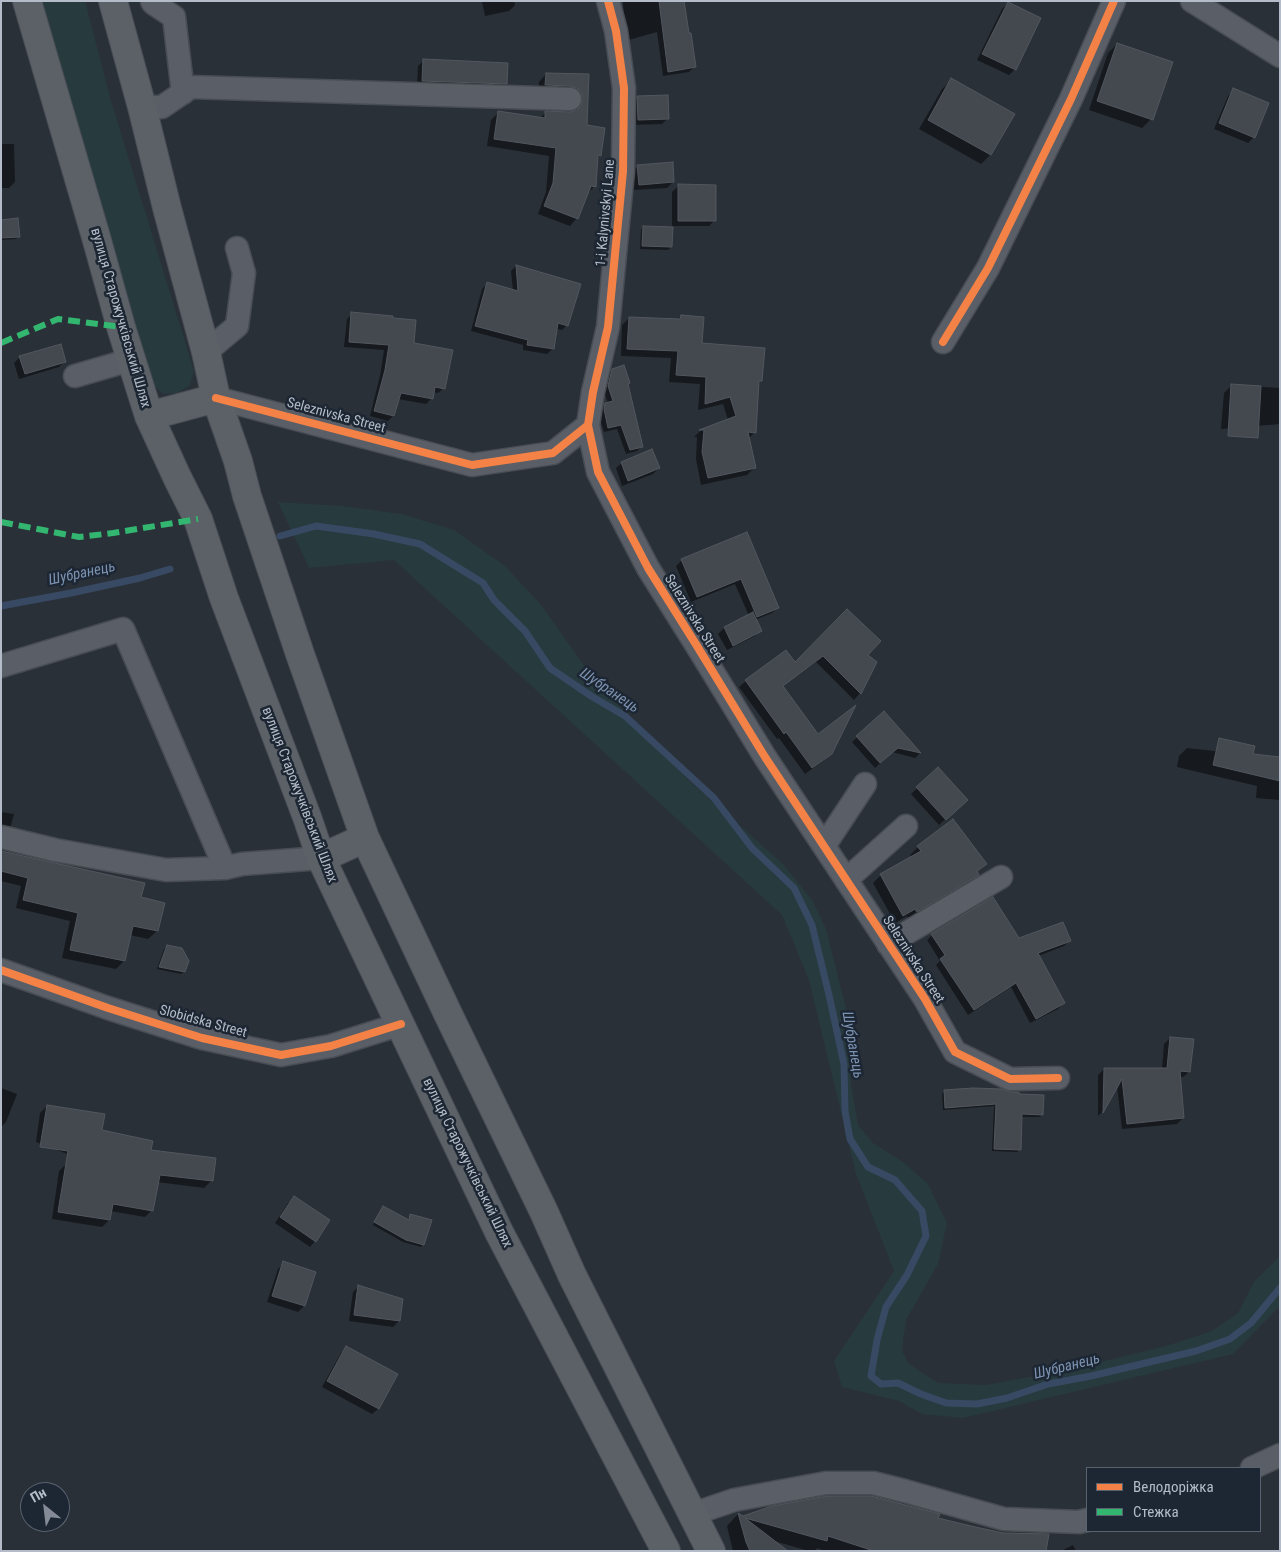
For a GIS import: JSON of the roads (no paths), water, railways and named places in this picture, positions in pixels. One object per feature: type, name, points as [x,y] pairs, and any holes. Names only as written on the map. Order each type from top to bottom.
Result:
[{"type":"main road","name":"вулиця Старожучківський Шлях","points":[[27,1],[130,360],[150,416],[198,519],[224,598],[321,858],[499,1232],[666,1551]]},
{"type":"main road","points":[[113,1],[206,352],[216,398],[238,461],[247,496],[365,838],[544,1212],[572,1275],[711,1551]]},
{"type":"main road","points":[[150,416],[216,398]]},
{"type":"main road","points":[[321,858],[365,838]]},
{"type":"street","points":[[152,1],[153,4],[174,17],[183,93]]},
{"type":"street","name":"1-i Kalynivskyi Lane","points":[[588,425],[593,392],[608,327],[624,171],[624,88],[616,31],[608,1]]},
{"type":"street","points":[[943,342],[988,268],[1071,99],[1114,1]]},
{"type":"street","points":[[1192,1],[1280,56]]},
{"type":"street","points":[[142,107],[162,107],[191,87],[570,99]]},
{"type":"street","points":[[206,352],[237,326],[244,273],[237,248]]},
{"type":"street","points":[[75,376],[130,360]]},
{"type":"street","name":"Seleznivska Street","points":[[216,398],[472,465],[553,453],[588,425],[598,472],[648,568],[766,757],[925,999],[954,1052],[1010,1079],[1058,1078]]},
{"type":"street","points":[[1,666],[123,629],[225,868]]},
{"type":"street","points":[[824,846],[865,784]]},
{"type":"street","points":[[846,880],[906,826]]},
{"type":"street","points":[[1,837],[55,850],[166,870],[225,868],[242,864],[321,858]]},
{"type":"street","points":[[888,944],[1001,877]]},
{"type":"street","name":"Slobidska Street","points":[[1,970],[108,1008],[202,1038],[281,1055],[330,1046],[401,1024]]},
{"type":"street","points":[[1254,1467],[1280,1455]]},
{"type":"street","points":[[693,1514],[734,1500],[826,1483],[873,1483],[1004,1519],[1079,1522],[1086,1520]]},
{"type":"waterway","name":"Шубранець","points":[[280,536],[316,526],[374,534],[420,544],[483,583],[494,600],[525,631],[550,668],[625,716],[714,798],[752,848],[794,888],[812,925],[829,995],[844,1064],[845,1111],[850,1139],[868,1167],[895,1180],[922,1211],[926,1236],[907,1275],[886,1307],[877,1340],[871,1376],[881,1384],[898,1383],[946,1403],[977,1404],[1007,1398],[1048,1384],[1091,1376],[1196,1351],[1230,1339],[1251,1323],[1280,1288]]},
{"type":"waterway","name":"Шубранець","points":[[1,606],[140,578],[170,569]]}]
